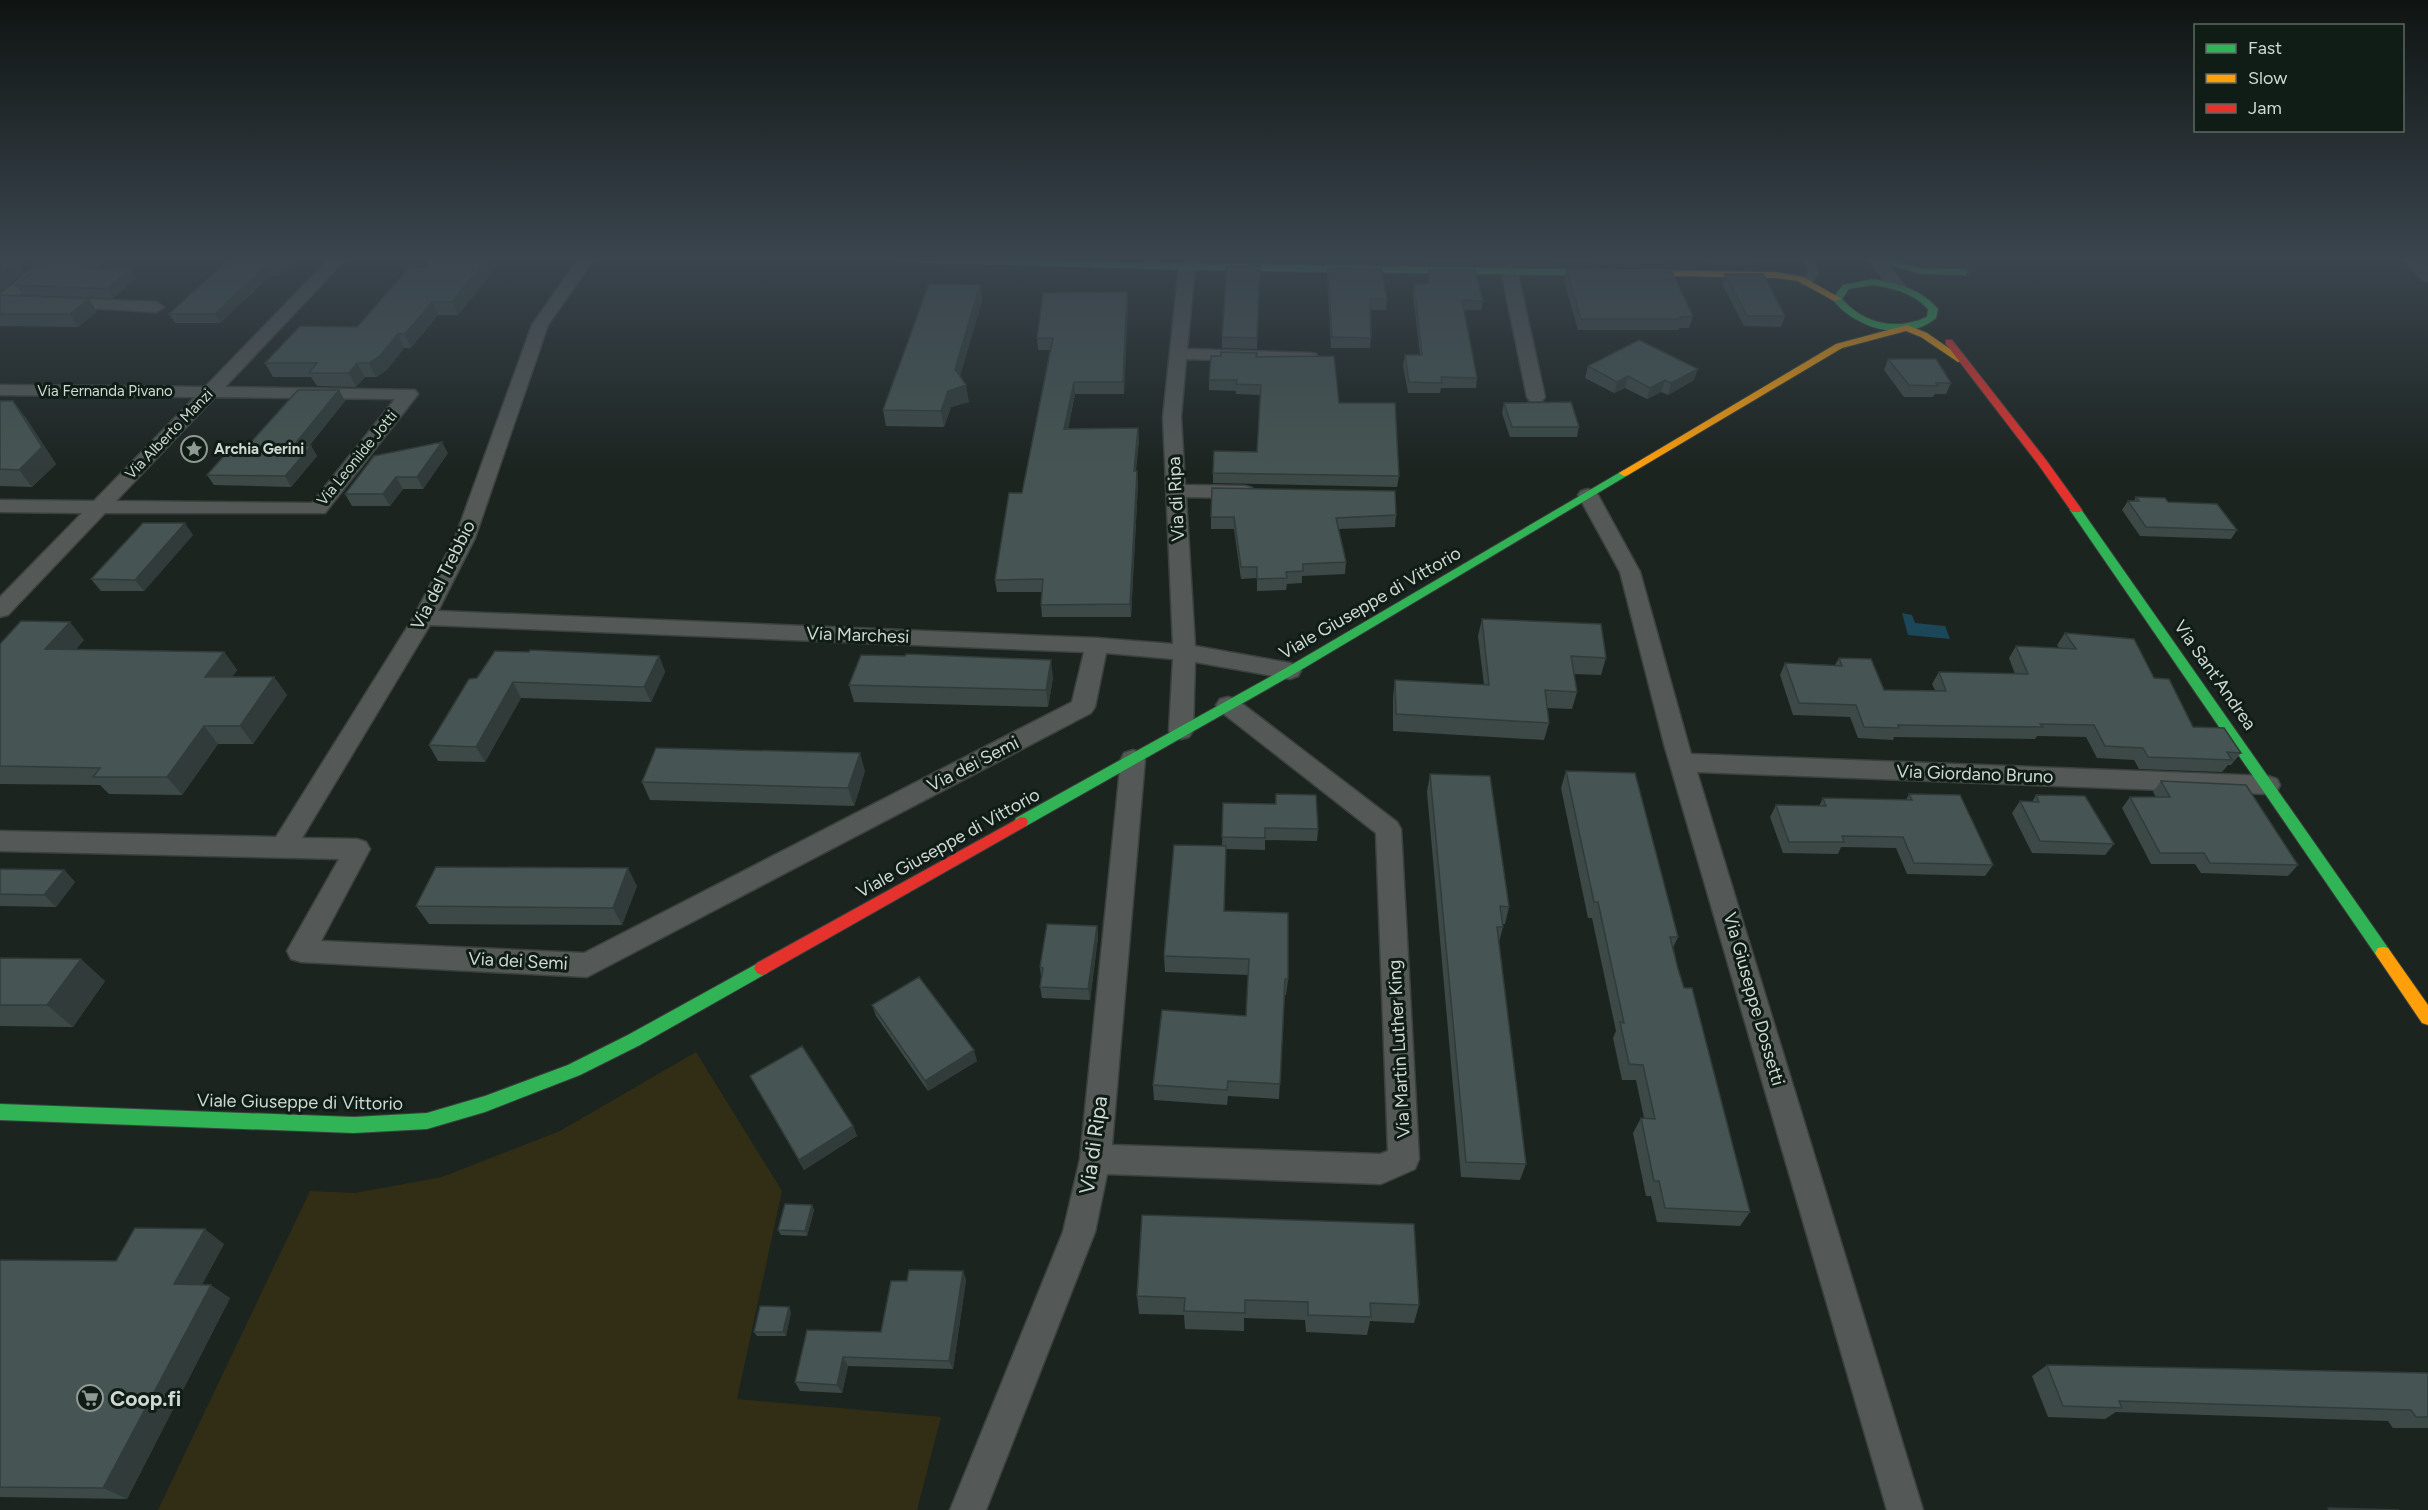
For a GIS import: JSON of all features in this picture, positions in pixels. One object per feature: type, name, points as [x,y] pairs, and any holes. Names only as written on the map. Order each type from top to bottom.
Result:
[{"type":"main road","points":[[1839,346],[1847,328]]},
{"type":"main road","name":"Viale Giuseppe di Vittorio","points":[[0,1112],[354,1125],[427,1121],[485,1104],[574,1070],[634,1040],[1181,730],[1290,671],[1839,346],[1905,328]]},
{"type":"main road","name":"Via Sant'Andrea","points":[[1908,328],[1924,335],[1961,360]]},
{"type":"main road","name":"Via Sant'Andrea","points":[[1942,328],[1961,360],[2042,462],[2428,1018]]},
{"type":"street","name":"Via Alberto Manzi","points":[[0,610],[271,328]]},
{"type":"street","name":"Via del Trebbio","points":[[284,846],[424,618],[465,538],[539,328]]},
{"type":"street","name":"Via di Ripa","points":[[1181,328],[1172,417],[1184,652],[1181,730]]},
{"type":"street","points":[[1521,328],[1536,397]]},
{"type":"street","points":[[1178,354],[1310,358]]},
{"type":"street","name":"Via Fernanda Pivano","points":[[0,390],[210,392]]},
{"type":"street","name":"Via Leonilde Jotti","points":[[99,507],[318,509],[409,394],[210,392]]},
{"type":"street","points":[[1176,491],[1267,492]]},
{"type":"street","name":"Via Giuseppe Dossetti","points":[[1588,495],[1630,572],[1682,764],[1905,1510]]},
{"type":"street","points":[[0,506],[99,507]]},
{"type":"street","name":"Via Marchesi","points":[[424,618],[1097,645],[1184,652],[1290,671]]},
{"type":"street","name":"Via dei Semi","points":[[0,841],[357,849],[301,951],[587,965],[1083,706],[1097,645]]},
{"type":"street","name":"Via Martin Luther King","points":[[1095,1160],[1382,1169],[1404,1159],[1388,829],[1228,705]]},
{"type":"street","name":"Via di Ripa","points":[[968,1510],[1079,1232],[1095,1160],[1133,759]]},
{"type":"street","name":"Via Giordano Bruno","points":[[1682,764],[2268,785]]},
{"type":"shaded area","points":[[696,1052],[782,1191],[737,1399],[941,1417],[917,1510],[158,1510],[310,1191],[355,1193],[442,1177],[560,1131]]},
{"type":"water","points":[[1902,613],[1912,615],[1915,623],[1945,626],[1950,639],[1908,635]]},
{"type":"building","points":[[298,328],[410,328],[405,334],[398,334],[380,356],[369,363],[357,363],[349,373],[309,373],[317,363],[265,363]]},
{"type":"building","points":[[913,328],[967,328],[955,369],[966,385],[948,391],[941,411],[883,410]]},
{"type":"building","points":[[1038,328],[1125,328],[1123,382],[1074,382],[1064,429],[1138,428],[1134,471],[1137,471],[1130,604],[1041,605],[1043,579],[995,580],[1009,493],[1022,493],[1053,338],[1037,338]]},
{"type":"building","points":[[1223,328],[1257,328],[1257,338],[1222,337]]},
{"type":"building","points":[[1332,328],[1371,328],[1371,338],[1332,337]]},
{"type":"building","points":[[1419,328],[1467,328],[1477,378],[1441,377],[1442,383],[1409,382],[1405,355],[1422,355]]},
{"type":"building","points":[[1639,340],[1698,369],[1671,383],[1665,380],[1650,388],[1628,376],[1617,382],[1588,366]]},
{"type":"building","points":[[1221,352],[1257,353],[1256,357],[1334,356],[1339,403],[1395,403],[1399,476],[1213,473],[1214,451],[1257,452],[1261,385],[1236,384],[1237,380],[1209,380],[1211,356],[1221,356]]},
{"type":"building","points":[[1888,359],[1936,359],[1951,383],[1936,383],[1938,386],[1909,385]]},
{"type":"building","points":[[298,390],[339,390],[294,445],[311,446],[285,476],[207,475],[229,450],[244,450]]},
{"type":"building","points":[[0,401],[13,401],[42,447],[19,470],[0,469]]},
{"type":"building","points":[[1571,402],[1579,427],[1512,427],[1504,403]]},
{"type":"building","points":[[442,442],[417,477],[396,477],[383,494],[345,494],[374,456]]},
{"type":"building","points":[[1212,488],[1395,491],[1396,515],[1336,518],[1346,562],[1303,564],[1303,571],[1286,572],[1287,578],[1257,579],[1257,567],[1241,567],[1234,517],[1211,517]]},
{"type":"building","points":[[2136,497],[2165,498],[2168,502],[2217,504],[2237,530],[2146,527],[2128,501],[2139,501]]},
{"type":"building","points":[[143,523],[185,523],[135,580],[91,579]]},
{"type":"building","points":[[1482,619],[1601,624],[1606,658],[1571,656],[1577,692],[1545,690],[1549,723],[1396,714],[1395,680],[1489,685]]},
{"type":"building","points":[[21,621],[70,622],[45,649],[224,652],[205,677],[274,677],[240,726],[204,726],[167,777],[93,777],[100,768],[0,766],[0,644]]},
{"type":"building","points":[[2065,633],[2134,639],[2154,678],[2169,679],[2193,727],[2224,728],[2241,753],[2227,752],[2232,760],[2148,757],[2143,748],[2105,746],[2094,725],[1864,727],[1856,705],[1799,703],[1785,663],[1842,666],[1839,658],[1871,659],[1884,690],[1946,691],[1939,672],[2028,674],[2016,646],[2076,649]]},
{"type":"building","points":[[530,650],[659,656],[644,687],[513,682],[476,747],[429,745],[469,679],[477,678],[495,651],[529,652]]},
{"type":"building","points":[[906,654],[1051,660],[1046,690],[849,685],[861,655],[905,656]]},
{"type":"building","points":[[656,748],[860,753],[848,788],[642,782]]},
{"type":"building","points":[[1566,771],[1635,773],[1678,937],[1670,937],[1678,969],[1684,988],[1692,988],[1750,1212],[1665,1208],[1659,1181],[1654,1181],[1641,1118],[1655,1119],[1643,1065],[1629,1064],[1620,1022],[1624,1023],[1598,902],[1594,902]]},
{"type":"building","points":[[1430,774],[1490,776],[1509,907],[1500,906],[1503,927],[1497,927],[1526,1164],[1466,1162]]},
{"type":"building","points":[[2161,781],[2246,785],[2298,865],[2210,863],[2204,853],[2160,853],[2130,797],[2170,797]]},
{"type":"building","points":[[1276,794],[1316,795],[1318,829],[1265,828],[1265,838],[1222,837],[1223,803],[1276,804]]},
{"type":"building","points":[[1909,794],[1960,795],[1993,865],[1914,863],[1903,837],[1842,836],[1844,842],[1789,842],[1776,805],[1826,806],[1823,798],[1912,800]]},
{"type":"building","points":[[2036,795],[2085,796],[2114,844],[2040,841],[2020,801],[2039,802]]},
{"type":"building","points":[[1174,845],[1226,846],[1224,911],[1288,913],[1288,979],[1285,979],[1280,1084],[1228,1081],[1227,1090],[1153,1085],[1162,1010],[1246,1016],[1249,959],[1164,956]]},
{"type":"building","points":[[436,867],[628,868],[613,908],[416,906]]},
{"type":"building","points":[[0,869],[64,870],[44,895],[0,894]]},
{"type":"building","points":[[1047,924],[1097,926],[1088,989],[1040,987],[1043,968],[1040,967]]},
{"type":"building","points":[[0,958],[81,959],[47,1005],[0,1005]]},
{"type":"building","points":[[919,977],[974,1050],[925,1081],[872,1005]]},
{"type":"building","points":[[802,1046],[853,1126],[799,1160],[750,1076]]},
{"type":"building","points":[[785,1204],[812,1205],[805,1231],[778,1230]]},
{"type":"building","points":[[1142,1215],[1414,1224],[1419,1305],[1370,1303],[1371,1317],[1308,1315],[1308,1302],[1245,1300],[1245,1313],[1184,1311],[1185,1298],[1137,1296]]},
{"type":"building","name":"Coop.fi","points":[[135,1228],[205,1229],[174,1284],[211,1285],[103,1488],[0,1487],[0,1260],[116,1261]]},
{"type":"building","points":[[909,1270],[963,1271],[949,1361],[843,1357],[837,1385],[795,1382],[807,1330],[881,1332],[891,1281],[907,1281]]},
{"type":"building","points":[[760,1306],[789,1307],[783,1332],[754,1332]]},
{"type":"building","points":[[2047,1365],[2428,1373],[2428,1417],[2416,1417],[2411,1410],[2119,1401],[2122,1408],[2063,1406]]},
{"type":"building","points":[[2328,1508],[2399,1510],[2329,1510]]},
{"type":"traffic: fast","points":[[1021,822],[1290,671],[1624,473]]},
{"type":"traffic: fast","points":[[2076,510],[2383,953]]},
{"type":"traffic: fast","points":[[0,1112],[354,1125],[427,1121],[485,1104],[574,1070],[634,1040],[762,968]]},
{"type":"traffic: slow","points":[[1624,473],[1839,346],[1905,328]]},
{"type":"traffic: slow","points":[[1908,328],[1924,335],[1961,360]]},
{"type":"traffic: slow","points":[[2383,953],[2428,1018]]},
{"type":"traffic: jam","points":[[1949,342],[2042,462],[2076,510]]},
{"type":"traffic: jam","points":[[762,968],[1021,822]]},
{"type":"place","name":"Archia Gerini","points":[[194,449]]},
{"type":"place","name":"Coop.fi","points":[[90,1398]]}]
